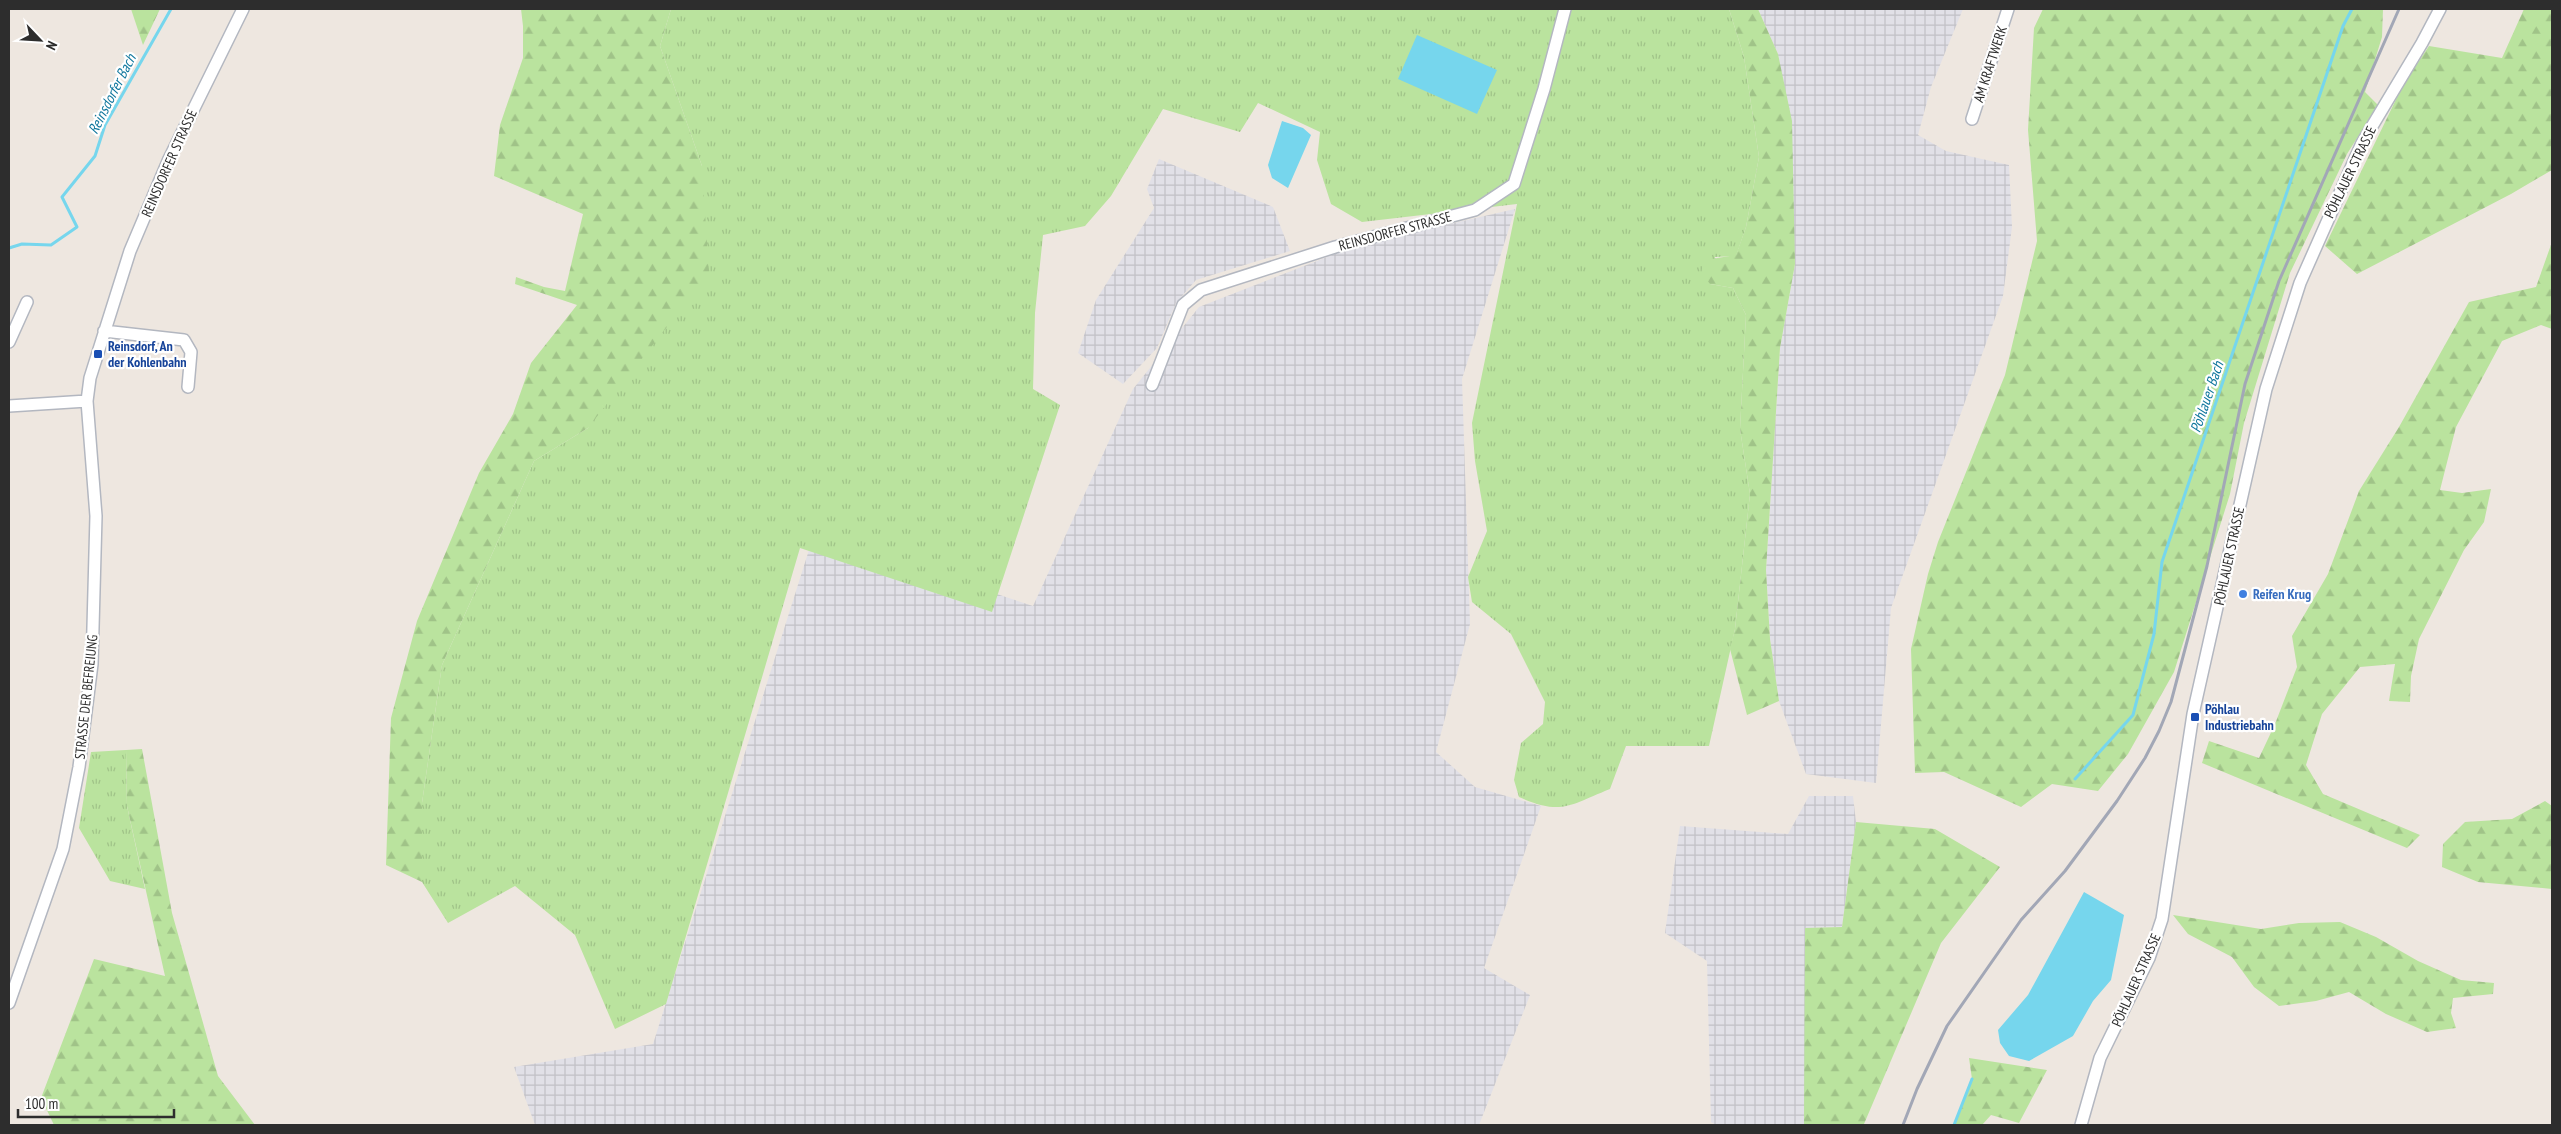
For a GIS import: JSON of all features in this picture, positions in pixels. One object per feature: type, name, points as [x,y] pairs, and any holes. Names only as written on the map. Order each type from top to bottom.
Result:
[{"type":"street","name":"REINSDORFER STRASSE","points":[[106,327],[130,251],[169,159],[243,9]]},
{"type":"street","name":"REINSDORFER STRASSE","points":[[1152,385],[1182,305],[1201,290],[1335,247],[1474,210],[1514,184],[1544,89],[1565,9]]},
{"type":"street","name":"AM KRAFTWERK","points":[[1972,119],[2008,9]]},
{"type":"street","name":"PÖHLAUER STRASSE","points":[[2081,1125],[2100,1058],[2149,958],[2162,919],[2193,714],[2266,389],[2300,282],[2362,143],[2422,43],[2440,9]]},
{"type":"street","points":[[9,342],[27,302]]},
{"type":"street","points":[[106,327],[184,340],[191,352],[188,387]]},
{"type":"street","name":"STRASSE DER BEFREIUNG","points":[[9,1003],[63,849],[81,748],[92,664],[96,516],[87,401],[90,378],[106,327]]},
{"type":"street","points":[[9,406],[87,401]]},
{"type":"shaded area","points":[[1758,9],[1963,9],[1931,87],[1918,135],[1946,151],[2009,165],[2012,227],[2003,296],[1891,608],[1876,783],[1806,774],[1779,701],[1770,639],[1766,570],[1780,348],[1795,264],[1778,54]]},
{"type":"shaded area","points":[[1159,159],[1273,207],[1290,251],[1196,280],[1176,303],[1157,348],[1123,384],[1078,353],[1096,300],[1154,208],[1147,189]]},
{"type":"shaded area","points":[[1515,209],[1462,379],[1470,624],[1436,752],[1475,787],[1541,806],[1484,968],[1530,995],[1479,1125],[535,1125],[514,1067],[653,1044],[814,534],[1033,606],[1133,389],[1199,307],[1358,245]]},
{"type":"shaded area","points":[[1809,796],[1853,796],[1856,822],[1842,927],[1805,928],[1805,1125],[1716,1125],[1711,1122],[1707,961],[1665,933],[1680,826],[1788,834]]},
{"type":"green space","points":[[131,9],[160,9],[143,45]]},
{"type":"green space","points":[[521,9],[671,9],[660,46],[702,166],[709,273],[588,428],[534,461],[442,665],[422,803],[422,882],[386,865],[391,718],[417,621],[479,473],[513,414],[531,363],[577,305],[515,284],[516,277],[544,287],[565,291],[583,214],[494,176],[500,125],[523,58]]},
{"type":"green space","points":[[671,9],[1729,9],[1744,57],[1759,157],[1746,227],[1736,256],[1715,257],[1710,284],[1733,288],[1746,315],[1740,429],[1750,494],[1735,629],[1709,746],[1626,746],[1610,789],[1575,804],[1556,807],[1534,803],[1519,797],[1514,780],[1521,743],[1543,724],[1545,702],[1511,634],[1472,602],[1468,577],[1487,531],[1475,461],[1472,423],[1517,204],[1362,222],[1331,204],[1317,160],[1320,132],[1258,103],[1240,132],[1163,109],[1111,196],[1085,226],[1043,235],[1035,313],[1033,389],[1060,405],[992,612],[800,548],[666,1004],[615,1029],[575,935],[515,886],[448,923],[422,882],[422,803],[442,665],[534,461],[588,428],[702,166],[660,46]]},
{"type":"green space","points":[[1729,9],[1758,9],[1778,54],[1792,121],[1795,264],[1780,348],[1766,570],[1770,639],[1779,701],[1747,715],[1730,649],[1735,629],[1750,494],[1740,429],[1746,315],[1733,288],[1710,284],[1701,272],[1705,260],[1736,255],[1746,227],[1759,157],[1744,57]]},
{"type":"green space","points":[[2043,9],[2383,9],[2382,37],[2365,92],[2378,105],[2347,154],[2290,273],[2244,423],[2230,494],[2174,672],[2128,754],[2098,791],[2052,784],[2021,807],[1944,772],[1915,773],[1911,649],[1928,574],[1938,542],[2005,375],[2037,241],[2028,130],[2034,28]]},
{"type":"green space","points":[[2524,9],[2552,9],[2552,170],[2511,194],[2357,274],[2325,246],[2403,85],[2429,46],[2502,58]]},
{"type":"green space","points":[[2552,242],[2552,329],[2541,325],[2502,341],[2456,427],[2440,490],[2462,493],[2491,489],[2484,522],[2464,550],[2419,639],[2411,676],[2410,702],[2389,701],[2395,664],[2360,667],[2322,714],[2306,765],[2323,794],[2420,835],[2407,848],[2202,763],[2209,741],[2259,758],[2275,724],[2297,667],[2292,636],[2328,574],[2359,491],[2399,427],[2469,302],[2536,287]]},
{"type":"green space","points":[[142,749],[172,913],[218,1076],[255,1125],[54,1125],[41,1098],[94,959],[165,976],[127,806],[126,750]]},
{"type":"green space","points":[[126,750],[127,806],[145,889],[110,881],[79,828],[91,752]]},
{"type":"green space","points":[[2545,801],[2552,806],[2552,889],[2478,882],[2442,867],[2443,844],[2465,822],[2512,819]]},
{"type":"green space","points":[[1856,822],[1935,829],[2000,867],[1941,943],[1864,1124],[1804,1125],[1805,928],[1842,927]]},
{"type":"green space","points":[[2173,915],[2261,929],[2299,923],[2340,922],[2376,937],[2418,961],[2461,980],[2494,983],[2493,994],[2453,998],[2451,1013],[2456,1028],[2427,1032],[2386,1014],[2349,992],[2316,1001],[2279,1006],[2254,987],[2232,957],[2188,934]]},
{"type":"green space","points":[[1969,1058],[2047,1070],[2019,1123],[1991,1115],[1982,1125],[1954,1125],[1972,1079]]},
{"type":"water","points":[[1417,35],[1497,70],[1477,114],[1398,79]]},
{"type":"water","points":[[1282,121],[1303,128],[1311,135],[1288,188],[1272,178],[1268,165]]},
{"type":"water","points":[[2084,892],[2124,915],[2111,980],[2093,1001],[2073,1036],[2029,1061],[2009,1056],[2000,1043],[1998,1030],[2028,995]]},
{"type":"waterway","name":"Reinsdorfer Bach","points":[[9,248],[22,244],[51,245],[77,227],[62,197],[95,156],[105,125],[171,9]]},
{"type":"waterway","name":"Pöhlauer Bach","points":[[2075,779],[2133,715],[2154,634],[2162,562],[2343,26],[2352,9]]},
{"type":"waterway","name":"Pöhlauer Bach","points":[[1954,1125],[1972,1079]]},
{"type":"railway","points":[[1903,1125],[1917,1089],[1947,1026],[2021,920],[2065,871],[2117,801],[2145,758],[2159,731],[2171,702],[2207,566],[2245,384],[2279,281],[2399,9]]},
{"type":"place","name":"Reinsdorf, An der Kohlenbahn","points":[[98,354]]},
{"type":"place","name":"Reifen Krug","points":[[2243,594]]},
{"type":"place","name":"Pöhlau Industriebahn","points":[[2195,717]]}]
